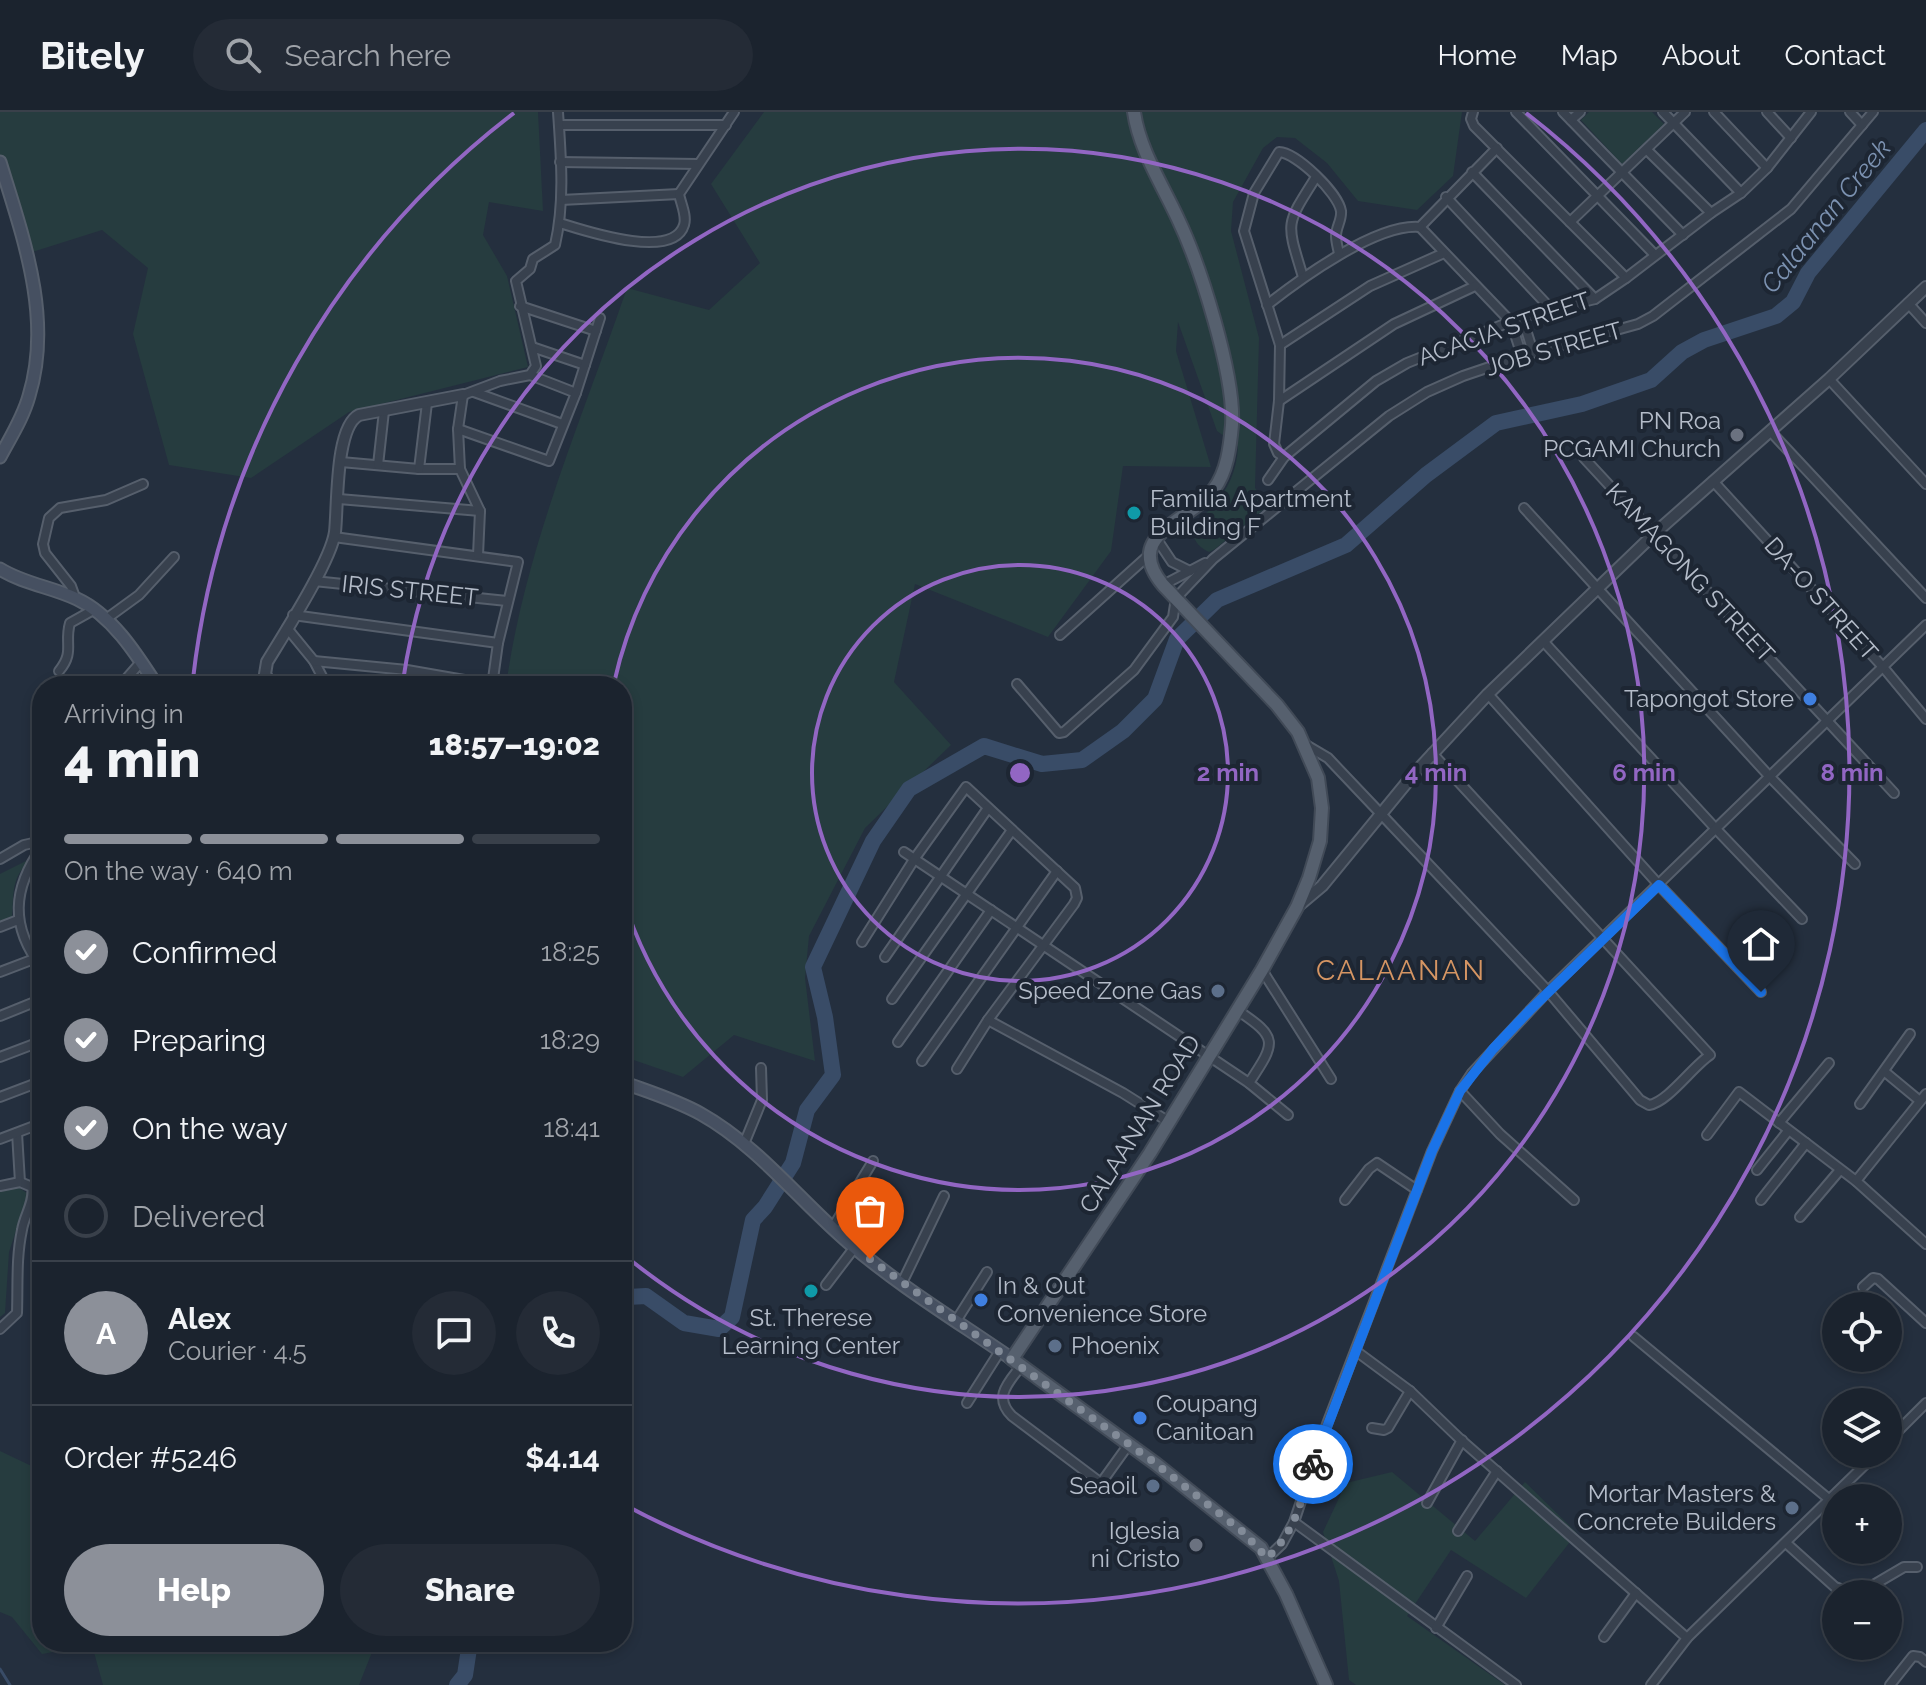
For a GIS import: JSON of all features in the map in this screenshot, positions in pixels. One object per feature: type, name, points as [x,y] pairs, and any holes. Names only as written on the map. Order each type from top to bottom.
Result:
[{"type":"main road","points":[[1134,112],[1142,140],[1182,227],[1200,276],[1223,359],[1232,424],[1225,467],[1215,489],[1156,538],[1149,555]]},
{"type":"main road","points":[[0,162],[35,290],[39,341],[35,376],[28,400],[0,457]]},
{"type":"main road","name":"CALAANAN ROAD","points":[[1016,1362],[1150,1153],[1262,970],[1297,907],[1316,858],[1322,824],[1318,778],[1306,745],[1277,705],[1163,585],[1151,567],[1149,555]]},
{"type":"main road","points":[[0,569],[24,582],[75,597],[95,609],[150,676]]},
{"type":"main road","points":[[632,1086],[703,1114],[744,1144],[851,1244],[1129,1444],[1243,1532],[1267,1558],[1326,1685]]},
{"type":"street","points":[[530,375],[536,366],[516,281],[530,269],[533,259],[555,245],[561,200],[558,112]]},
{"type":"street","points":[[560,223],[626,241],[676,237],[685,219],[679,194],[734,112]]},
{"type":"street","points":[[1473,112],[1472,123],[1626,278]]},
{"type":"street","points":[[1516,112],[1655,255]]},
{"type":"street","points":[[1563,112],[1683,235]]},
{"type":"street","points":[[1571,120],[1580,112]]},
{"type":"street","points":[[1663,112],[1741,193]]},
{"type":"street","points":[[1570,222],[1685,112]]},
{"type":"street","points":[[1714,112],[1767,168]]},
{"type":"street","points":[[1767,112],[1791,138]]},
{"type":"street","name":"ACACIA STREET","points":[[1268,480],[1284,457],[1376,381],[1407,363],[1522,317],[1595,299],[1626,278],[1741,193],[1767,168],[1811,112]]},
{"type":"street","points":[[1850,112],[1862,125]]},
{"type":"street","name":"JOB STREET","points":[[1163,585],[1213,559],[1402,407],[1463,376],[1533,352],[1638,324],[1653,316],[1791,209],[1873,112]]},
{"type":"street","points":[[559,125],[726,125]]},
{"type":"street","points":[[1267,305],[1339,254],[1401,228],[1420,227],[1497,148]]},
{"type":"street","points":[[1647,150],[1711,213]]},
{"type":"street","points":[[1284,457],[1274,444],[1280,345],[1244,231],[1254,193],[1279,152],[1291,155],[1338,201],[1341,210],[1336,237],[1339,254]]},
{"type":"street","points":[[560,162],[698,164]]},
{"type":"street","points":[[1472,172],[1595,299]]},
{"type":"street","points":[[1303,277],[1289,226],[1294,211],[1316,177]]},
{"type":"street","points":[[561,200],[679,194]]},
{"type":"street","points":[[1446,197],[1552,310]]},
{"type":"street","points":[[1420,227],[1511,322],[1522,356]]},
{"type":"street","points":[[1280,345],[1370,286],[1444,253]]},
{"type":"street","points":[[1279,401],[1394,324],[1475,286]]},
{"type":"street","points":[[1297,907],[1322,886],[1432,753],[1488,694],[1654,534],[1829,379],[1926,287]]},
{"type":"street","points":[[1908,303],[1926,323]]},
{"type":"street","points":[[520,306],[596,331]]},
{"type":"street","points":[[1522,317],[1533,352]]},
{"type":"street","points":[[458,429],[549,461],[576,393],[600,318]]},
{"type":"street","points":[[532,347],[585,365]]},
{"type":"street","points":[[268,676],[265,669],[314,581],[334,537],[345,432],[354,417],[468,394],[500,381],[530,375],[576,393]]},
{"type":"street","points":[[1829,379],[1926,484]]},
{"type":"street","points":[[468,394],[562,424]]},
{"type":"street","points":[[468,394],[458,429],[460,469],[480,511],[478,555]]},
{"type":"street","points":[[419,469],[427,403]]},
{"type":"street","points":[[378,465],[384,411]]},
{"type":"street","points":[[1770,431],[1926,598]]},
{"type":"street","name":"KAMAGONG STREET","points":[[1584,458],[1894,793]]},
{"type":"street","points":[[341,462],[419,469],[460,469]]},
{"type":"street","name":"DA-O STREET","points":[[1713,481],[1883,667],[1926,719]]},
{"type":"street","points":[[75,597],[71,586],[45,553],[43,544],[49,518],[60,508],[106,500],[143,484]]},
{"type":"street","points":[[339,499],[480,511]]},
{"type":"street","points":[[1524,508],[1770,777],[1855,864]]},
{"type":"street","points":[[334,537],[518,562],[507,601],[493,676]]},
{"type":"street","points":[[1156,538],[1172,562],[1190,571]]},
{"type":"street","points":[[1060,635],[1149,555]]},
{"type":"street","points":[[106,619],[139,595],[174,557]]},
{"type":"street","name":"JOB STREET","points":[[1180,602],[1213,559]]},
{"type":"street","name":"IRIS STREET","points":[[314,581],[507,601]]},
{"type":"street","points":[[1017,684],[1059,733],[1064,732],[1134,670],[1173,617],[1180,602]]},
{"type":"street","points":[[59,671],[70,655],[70,623],[95,609]]},
{"type":"street","points":[[293,615],[498,643]]},
{"type":"street","points":[[1267,1558],[1282,1544],[1294,1522],[1323,1435],[1417,1190],[1460,1091],[1493,1049],[1548,991],[1926,625]]},
{"type":"street","points":[[287,628],[314,661],[322,676]]},
{"type":"street","points":[[1543,641],[1802,919]]},
{"type":"street","points":[[314,661],[439,676]]},
{"type":"street","points":[[129,676],[141,662]]},
{"type":"street","points":[[1488,694],[1659,885],[1761,992]]},
{"type":"street","points":[[1306,745],[1328,758],[1548,991],[1640,1100],[1649,1105],[1658,1102],[1710,1055],[1432,753]]},
{"type":"street","points":[[862,942],[915,858],[965,788],[1075,888],[1077,898],[988,1020],[957,1069]]},
{"type":"street","points":[[885,957],[988,808]]},
{"type":"street","points":[[892,999],[1012,830]]},
{"type":"street","points":[[0,859],[32,843]]},
{"type":"street","points":[[904,852],[1249,1083],[1288,1115]]},
{"type":"street","points":[[32,864],[23,879],[18,920],[32,954]]},
{"type":"street","points":[[922,1061],[1057,871]]},
{"type":"street","points":[[898,1042],[991,910]]},
{"type":"street","points":[[0,927],[18,920]]},
{"type":"street","points":[[0,972],[32,960]]},
{"type":"street","points":[[1262,970],[1331,1079]]},
{"type":"street","points":[[0,1016],[32,1003]]},
{"type":"street","points":[[1237,1010],[1264,1028],[1268,1036],[1268,1053],[1249,1083]]},
{"type":"street","points":[[988,1020],[1123,1093],[1169,1122]]},
{"type":"street","points":[[1860,1104],[1910,1034]]},
{"type":"street","points":[[0,1057],[32,1045]]},
{"type":"street","points":[[1779,1123],[1829,1063]]},
{"type":"street","points":[[744,1144],[762,1100],[761,1068]]},
{"type":"street","points":[[1856,1181],[1923,1098],[1885,1072]]},
{"type":"street","points":[[0,1097],[32,1085]]},
{"type":"street","points":[[1460,1091],[1500,1134],[1574,1200]]},
{"type":"street","points":[[1707,1135],[1739,1092],[1856,1181],[1926,1244]]},
{"type":"street","points":[[0,1139],[32,1127]]},
{"type":"street","points":[[1757,1170],[1788,1131]]},
{"type":"street","points":[[17,1133],[20,1182]]},
{"type":"street","points":[[1761,1200],[1806,1143]]},
{"type":"street","points":[[833,1227],[873,1161]]},
{"type":"street","points":[[1345,1200],[1377,1163],[1417,1190]]},
{"type":"street","points":[[1800,1217],[1840,1170]]},
{"type":"street","points":[[0,1186],[20,1182],[32,1187]]},
{"type":"street","points":[[902,1283],[944,1196]]},
{"type":"street","points":[[0,1329],[17,1313],[16,1273],[22,1228],[32,1197]]},
{"type":"street","points":[[826,1285],[874,1198]]},
{"type":"street","points":[[956,1321],[987,1272]]},
{"type":"street","points":[[1863,1287],[1873,1278],[1878,1279],[1926,1323]]},
{"type":"street","points":[[1634,1337],[1822,1493]]},
{"type":"street","points":[[967,1403],[1000,1351]]},
{"type":"street","points":[[1356,1351],[1410,1391],[1687,1638]]},
{"type":"street","points":[[1016,1362],[1003,1392],[1003,1406],[1101,1483],[1129,1444]]},
{"type":"street","points":[[1372,1428],[1388,1428],[1410,1391]]},
{"type":"street","points":[[1902,1427],[1926,1403]]},
{"type":"street","points":[[1427,1503],[1462,1440]]},
{"type":"street","points":[[1846,1484],[1862,1468]]},
{"type":"street","points":[[1458,1531],[1497,1471]]},
{"type":"street","points":[[1651,1685],[1687,1638],[1822,1508]]},
{"type":"street","points":[[1294,1522],[1516,1685]]},
{"type":"street","points":[[1786,1543],[1827,1580]]},
{"type":"street","points":[[1881,1580],[1904,1567],[1917,1567]]},
{"type":"street","points":[[1436,1628],[1467,1576]]},
{"type":"street","points":[[1604,1637],[1636,1593]]},
{"type":"street","points":[[1890,1685],[1913,1656],[1926,1662]]},
{"type":"green space","points":[[0,112],[538,112],[543,211],[489,202],[483,235],[507,276],[528,367],[349,412],[251,478],[169,465],[133,334],[148,268],[102,230],[26,254],[0,162]]},
{"type":"green space","points":[[764,112],[1462,112],[1453,176],[1417,210],[1358,201],[1327,163],[1295,138],[1277,137],[1263,148],[1233,202],[1231,231],[1259,338],[1255,488],[1269,505],[1209,552],[1195,539],[1196,524],[1227,487],[1236,464],[1238,446],[1217,431],[1178,322],[1176,351],[1211,467],[1123,466],[1111,551],[1048,637],[915,584],[894,682],[951,745],[865,828],[809,936],[805,978],[815,1061],[734,1035],[683,1077],[632,1059],[632,676],[508,676],[541,534],[627,288],[709,310],[760,263],[711,184]]},
{"type":"green space","points":[[1589,112],[1652,112],[1664,124],[1622,164],[1581,120]]},
{"type":"green space","points":[[32,858],[17,877],[12,918],[0,924],[0,874]]},
{"type":"green space","points":[[18,1187],[28,1194],[9,1252],[5,1313],[0,1317],[0,1192]]},
{"type":"green space","points":[[0,1451],[32,1466],[32,1642],[12,1617],[0,1612]]},
{"type":"green space","points":[[1392,1472],[1475,1541],[1525,1482],[1577,1533],[1526,1598],[1451,1550],[1407,1616],[1505,1685],[1356,1685],[1349,1680],[1339,1581],[1323,1532],[1346,1483]]},
{"type":"green space","points":[[94,1652],[372,1652],[359,1685],[103,1685]]},
{"type":"waterway","name":"Calaanan Creek","points":[[632,1297],[646,1296],[684,1323],[719,1329],[732,1317],[753,1220],[793,1163],[807,1110],[833,1075],[825,1017],[813,967],[873,841],[909,789],[984,746],[1042,764],[1082,760],[1123,731],[1155,699],[1177,639],[1217,600],[1346,545],[1426,475],[1496,423],[1582,404],[1651,380],[1682,352],[1704,340],[1776,316],[1793,302],[1808,273],[1926,130]]},
{"type":"waterway","name":"Calaanan Creek","points":[[457,1685],[465,1675],[468,1652]]},
{"type":"waterway","points":[[0,1669],[10,1685]]},
{"type":"way so far","points":[[870,1259],[1151,1460],[1243,1532],[1267,1558],[1282,1544],[1294,1522],[1313,1464]]},
{"type":"place","name":"PN Roa PCGAMI Church","points":[[1737,435]]},
{"type":"place","name":"Familia Apartment Building F","points":[[1134,513]]},
{"type":"place","name":"Tapongot Store","points":[[1810,699]]},
{"type":"place","name":"Speed Zone Gas","points":[[1218,991]]},
{"type":"place","name":"St. Therese Learning Center","points":[[811,1291]]},
{"type":"place","name":"In & Out Convenience Store","points":[[981,1300]]},
{"type":"place","name":"Phoenix","points":[[1055,1346]]},
{"type":"place","name":"Coupang Canitoan","points":[[1140,1418]]},
{"type":"place","name":"Seaoil","points":[[1153,1486]]},
{"type":"place","name":"Mortar Masters & Concrete Builders","points":[[1792,1508]]},
{"type":"place","name":"Iglesia ni Cristo","points":[[1196,1545]]},
{"type":"district","name":"CALAANAN","points":[[1401,970]]},
{"type":"route","points":[[1313,1464],[1432,1151],[1460,1091],[1493,1049],[1548,991],[1659,885],[1761,992]]}]
